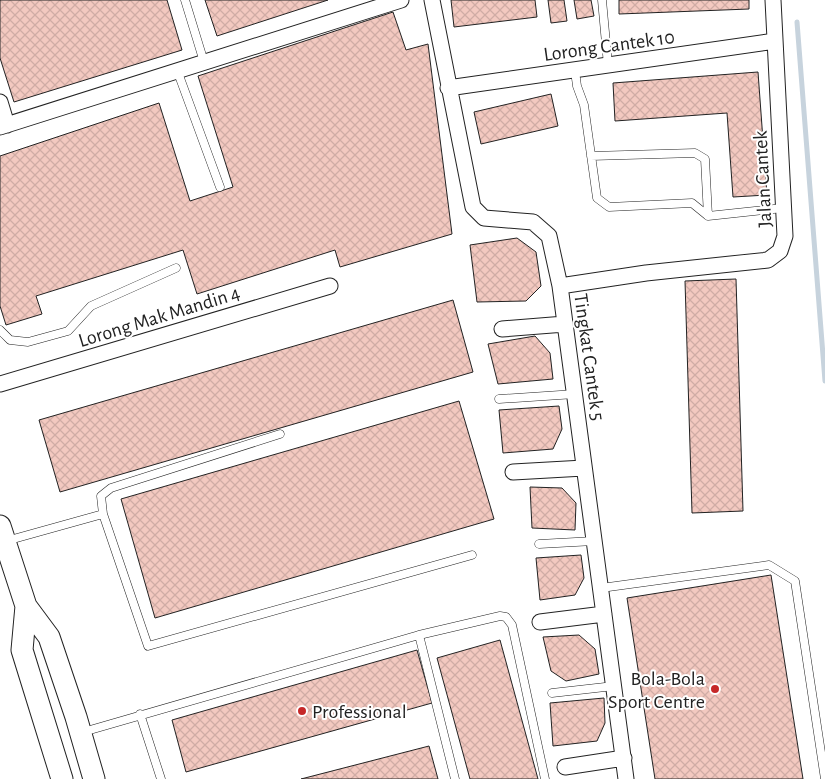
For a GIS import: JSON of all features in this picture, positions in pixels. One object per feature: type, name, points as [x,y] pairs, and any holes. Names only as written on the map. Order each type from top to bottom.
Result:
[{"type":"street","points":[[0,102],[4,126],[401,0]]},
{"type":"street","name":"Tingkat Cantek 5","points":[[432,0],[473,207],[484,218],[533,222],[549,236],[560,286],[626,779]]},
{"type":"street","name":"Jalan Cantek","points":[[560,286],[646,273],[768,260],[780,251],[785,236],[773,0]]},
{"type":"street","name":"Lorong Cantek 10","points":[[448,88],[774,42]]},
{"type":"street","name":"Lorong Mak Mandin 4","points":[[0,384],[330,286]]},
{"type":"street","points":[[502,329],[565,324]]},
{"type":"street","points":[[513,472],[584,468]]},
{"type":"street","points":[[2,533],[26,606],[49,637],[82,735],[94,779]]},
{"type":"street","points":[[26,606],[22,650],[62,779]]},
{"type":"street","points":[[540,622],[604,614]]},
{"type":"street","points":[[76,779],[82,757],[82,735]]},
{"type":"street","points":[[46,779],[52,748]]},
{"type":"street","points":[[565,767],[624,758]]},
{"type":"lane","points":[[185,0],[204,62]]},
{"type":"lane","points":[[602,0],[608,65]]},
{"type":"lane","points":[[177,70],[220,187]]},
{"type":"lane","points":[[575,71],[577,86],[584,105],[597,198],[609,207],[692,203],[708,216],[783,208]]},
{"type":"lane","points":[[591,156],[695,153],[705,159],[708,216]]},
{"type":"lane","points":[[0,330],[10,340],[28,342],[68,331],[91,306],[176,268]]},
{"type":"lane","points":[[499,399],[575,394]]},
{"type":"lane","points":[[280,434],[111,488],[101,496],[103,514],[148,646],[472,555]]},
{"type":"lane","points":[[2,533],[103,514]]},
{"type":"lane","points":[[540,544],[594,541]]},
{"type":"lane","points":[[600,588],[768,564],[795,582],[825,779]]},
{"type":"lane","points":[[82,735],[140,714],[419,635],[500,616],[506,617],[512,625],[545,779]]},
{"type":"lane","points":[[419,635],[455,779]]},
{"type":"lane","points":[[552,692],[614,686]]},
{"type":"lane","points":[[140,714],[161,779]]},
{"type":"building","points":[[0,0],[167,0],[182,50],[14,102],[0,58]]},
{"type":"building","points":[[205,0],[328,0],[217,36]]},
{"type":"building","points":[[451,0],[535,0],[537,17],[454,27]]},
{"type":"building","points":[[548,0],[564,0],[567,21],[551,23]]},
{"type":"building","points":[[574,0],[591,0],[594,16],[577,19]]},
{"type":"building","points":[[619,0],[749,0],[749,9],[619,14]]},
{"type":"building","points":[[393,12],[406,50],[428,44],[452,234],[340,267],[335,250],[197,294],[183,250],[36,296],[42,314],[6,325],[0,306],[0,156],[159,103],[190,201],[233,187],[198,76]]},
{"type":"building","points":[[758,72],[767,195],[733,197],[727,113],[615,121],[613,83]]},
{"type":"building","points":[[551,94],[558,126],[481,144],[474,112]]},
{"type":"building","points":[[517,238],[536,252],[541,286],[526,301],[477,302],[470,245]]},
{"type":"building","points":[[736,279],[743,511],[692,513],[685,281]]},
{"type":"building","points":[[453,300],[473,372],[60,492],[39,420]]},
{"type":"building","points":[[535,336],[550,353],[553,379],[498,384],[488,344]]},
{"type":"building","points":[[459,401],[494,519],[155,618],[121,499]]},
{"type":"building","points":[[559,406],[562,429],[553,449],[503,453],[499,410]]},
{"type":"building","points":[[530,487],[562,488],[576,503],[575,530],[532,528]]},
{"type":"building","points":[[581,555],[584,578],[575,595],[540,600],[536,558]]},
{"type":"building","name":"Bola-Bola Sport Centre","points":[[771,575],[803,779],[655,779],[627,598]]},
{"type":"building","points":[[579,635],[595,649],[599,674],[566,681],[551,671],[543,637]]},
{"type":"building","points":[[500,640],[538,779],[470,779],[437,658]]},
{"type":"building","name":"Professional","points":[[417,650],[432,703],[186,772],[172,720]]},
{"type":"building","points":[[604,698],[605,723],[597,741],[553,746],[550,703]]},
{"type":"building","points":[[429,746],[438,779],[301,779]]},
{"type":"waterway","points":[[797,22],[825,381]]},
{"type":"place","name":"Bola-Bola Sport Centre","points":[[715,689]]},
{"type":"place","name":"Professional","points":[[302,711]]}]
